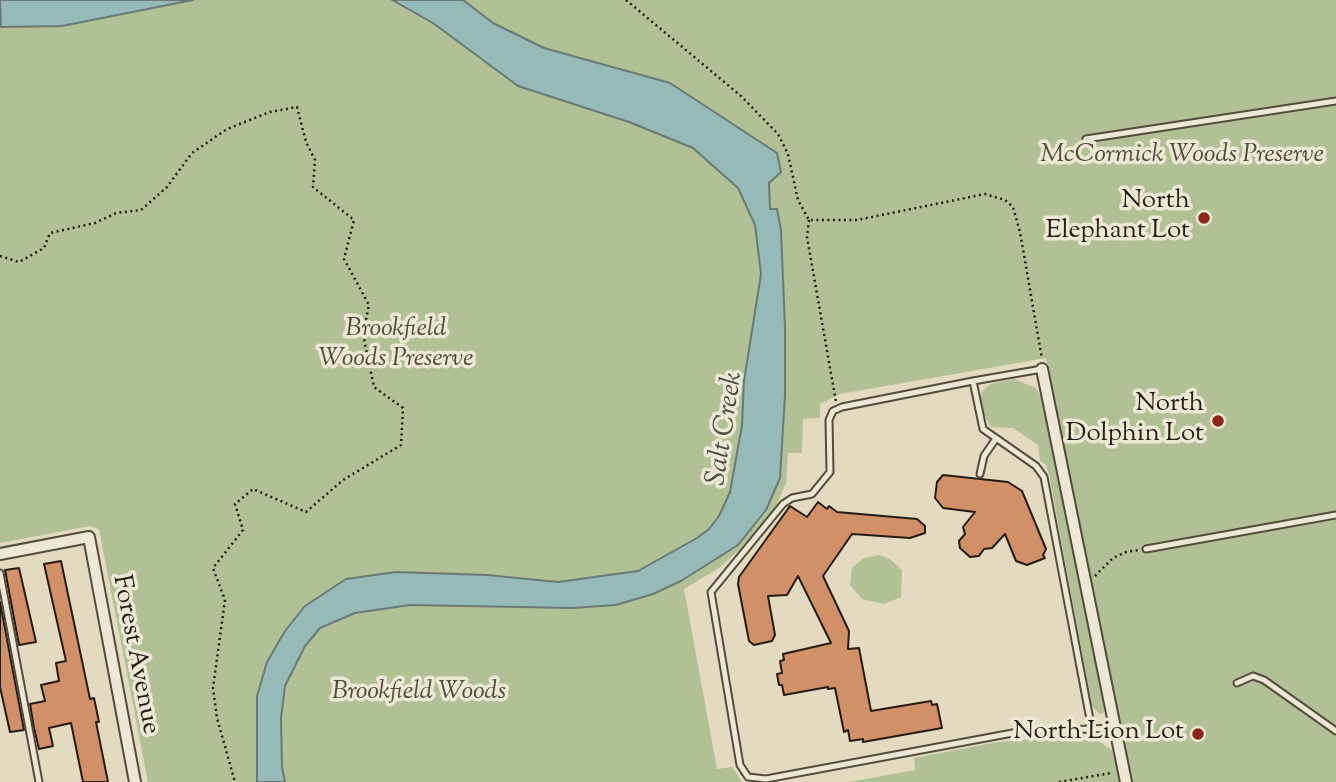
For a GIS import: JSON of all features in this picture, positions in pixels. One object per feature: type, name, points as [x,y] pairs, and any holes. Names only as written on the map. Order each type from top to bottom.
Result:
[{"type":"street","points":[[1042,369],[1125,777]]},
{"type":"street","name":"Forest Avenue","points":[[0,554],[89,537],[135,782]]},
{"type":"lane","points":[[1086,139],[1336,102]]},
{"type":"lane","points":[[1042,369],[837,409],[830,415],[830,472],[812,494],[792,498],[783,504],[711,592],[740,765],[753,779],[766,779],[1018,732],[1115,728]]},
{"type":"lane","points":[[973,381],[980,423],[987,434],[1036,466],[1044,477],[1092,730]]},
{"type":"lane","points":[[980,474],[984,456],[995,440]]},
{"type":"lane","points":[[1146,549],[1336,514]]},
{"type":"lane","points":[[0,573],[39,782]]},
{"type":"lane","points":[[1237,683],[1253,676],[1264,680],[1336,732]]},
{"type":"path","points":[[626,0],[741,96],[778,134],[788,153],[798,200],[809,220],[807,237],[837,409]]},
{"type":"path","points":[[0,256],[19,262],[44,248],[50,233],[95,223],[116,213],[141,209],[167,187],[192,153],[218,135],[270,112],[297,107],[306,142],[315,159],[313,187],[354,220],[344,259],[369,305],[363,334],[374,387],[403,408],[401,445],[343,480],[306,512],[253,489],[235,504],[243,530],[213,568],[225,600],[212,688],[217,718],[235,782]]},
{"type":"path","points":[[809,220],[857,220],[985,194],[1005,200],[1013,207],[1020,232],[1042,369]]},
{"type":"path","points":[[1087,585],[1104,565],[1114,558],[1126,552],[1146,549]]},
{"type":"path","points":[[1059,782],[1125,777]]},
{"type":"green space","name":"Brookfield Woods Preserve","points":[[0,0],[1336,0],[1336,782],[1133,782],[1069,482],[1046,358],[840,394],[820,404],[820,418],[803,419],[802,453],[788,453],[786,483],[774,510],[739,550],[719,568],[684,589],[717,769],[732,767],[742,782],[148,782],[99,529],[90,526],[0,543]],"holes":[[[743,411],[738,545],[677,551],[709,529],[719,516],[730,492]]]},
{"type":"green space","points":[[1014,379],[1036,388],[1044,404],[1105,712],[1100,714],[1092,706],[1049,474],[1045,464],[1040,461],[1038,445],[1013,428],[991,427],[980,401],[982,392],[990,384]]},
{"type":"green space","points":[[880,555],[902,570],[901,597],[884,604],[862,599],[850,585],[852,568],[864,558]]},
{"type":"green space","points":[[1046,738],[1097,740],[1112,750],[1120,782],[849,782],[915,770],[914,758],[998,742]]},
{"type":"water","points":[[0,0],[193,0],[62,26],[1,27]]},
{"type":"water","name":"Salt Creek","points":[[392,0],[463,0],[493,23],[544,48],[670,83],[777,153],[781,172],[769,183],[770,209],[777,209],[781,230],[785,328],[785,395],[780,478],[766,510],[738,545],[681,581],[653,594],[616,605],[573,608],[410,605],[355,613],[320,628],[305,646],[285,686],[281,718],[285,782],[257,782],[257,696],[267,662],[285,631],[305,606],[346,579],[396,572],[487,575],[558,582],[638,571],[697,538],[709,529],[719,516],[730,492],[742,425],[744,381],[761,274],[755,225],[738,188],[693,148],[629,122],[518,86],[433,23]]},
{"type":"building","points":[[943,475],[1008,482],[1022,491],[1046,549],[1043,555],[1045,558],[1027,565],[1016,561],[1005,534],[992,548],[984,549],[979,556],[970,557],[960,548],[959,541],[965,534],[963,527],[975,512],[943,508],[935,498],[937,482]]},
{"type":"building","points":[[818,502],[837,512],[917,519],[925,526],[925,533],[910,538],[852,534],[823,576],[849,631],[848,649],[859,648],[871,711],[931,701],[932,705],[937,704],[942,728],[863,742],[863,739],[850,741],[848,730],[844,732],[835,688],[784,695],[777,674],[782,673],[780,661],[784,660],[783,654],[831,643],[798,576],[787,595],[768,596],[775,635],[772,641],[754,645],[749,641],[739,577],[790,506],[807,517]]},
{"type":"building","points":[[61,561],[90,699],[94,698],[108,782],[83,782],[71,723],[49,728],[53,746],[39,749],[34,728],[30,704],[45,701],[41,685],[59,681],[56,663],[66,661],[44,564]]},
{"type":"building","points":[[19,568],[36,642],[19,645],[5,570]]},
{"type":"building","points":[[0,602],[24,730],[10,732],[0,687]]},
{"type":"place","name":"North Elephant Lot","points":[[1204,218]]},
{"type":"place","name":"North Dolphin Lot","points":[[1218,421]]},
{"type":"place","name":"North Lion Lot","points":[[1198,734]]},
{"type":"park label","name":"McCormick Woods Preserve","points":[[1182,157]]},
{"type":"park label","name":"Brookfield Woods","points":[[419,694]]}]
